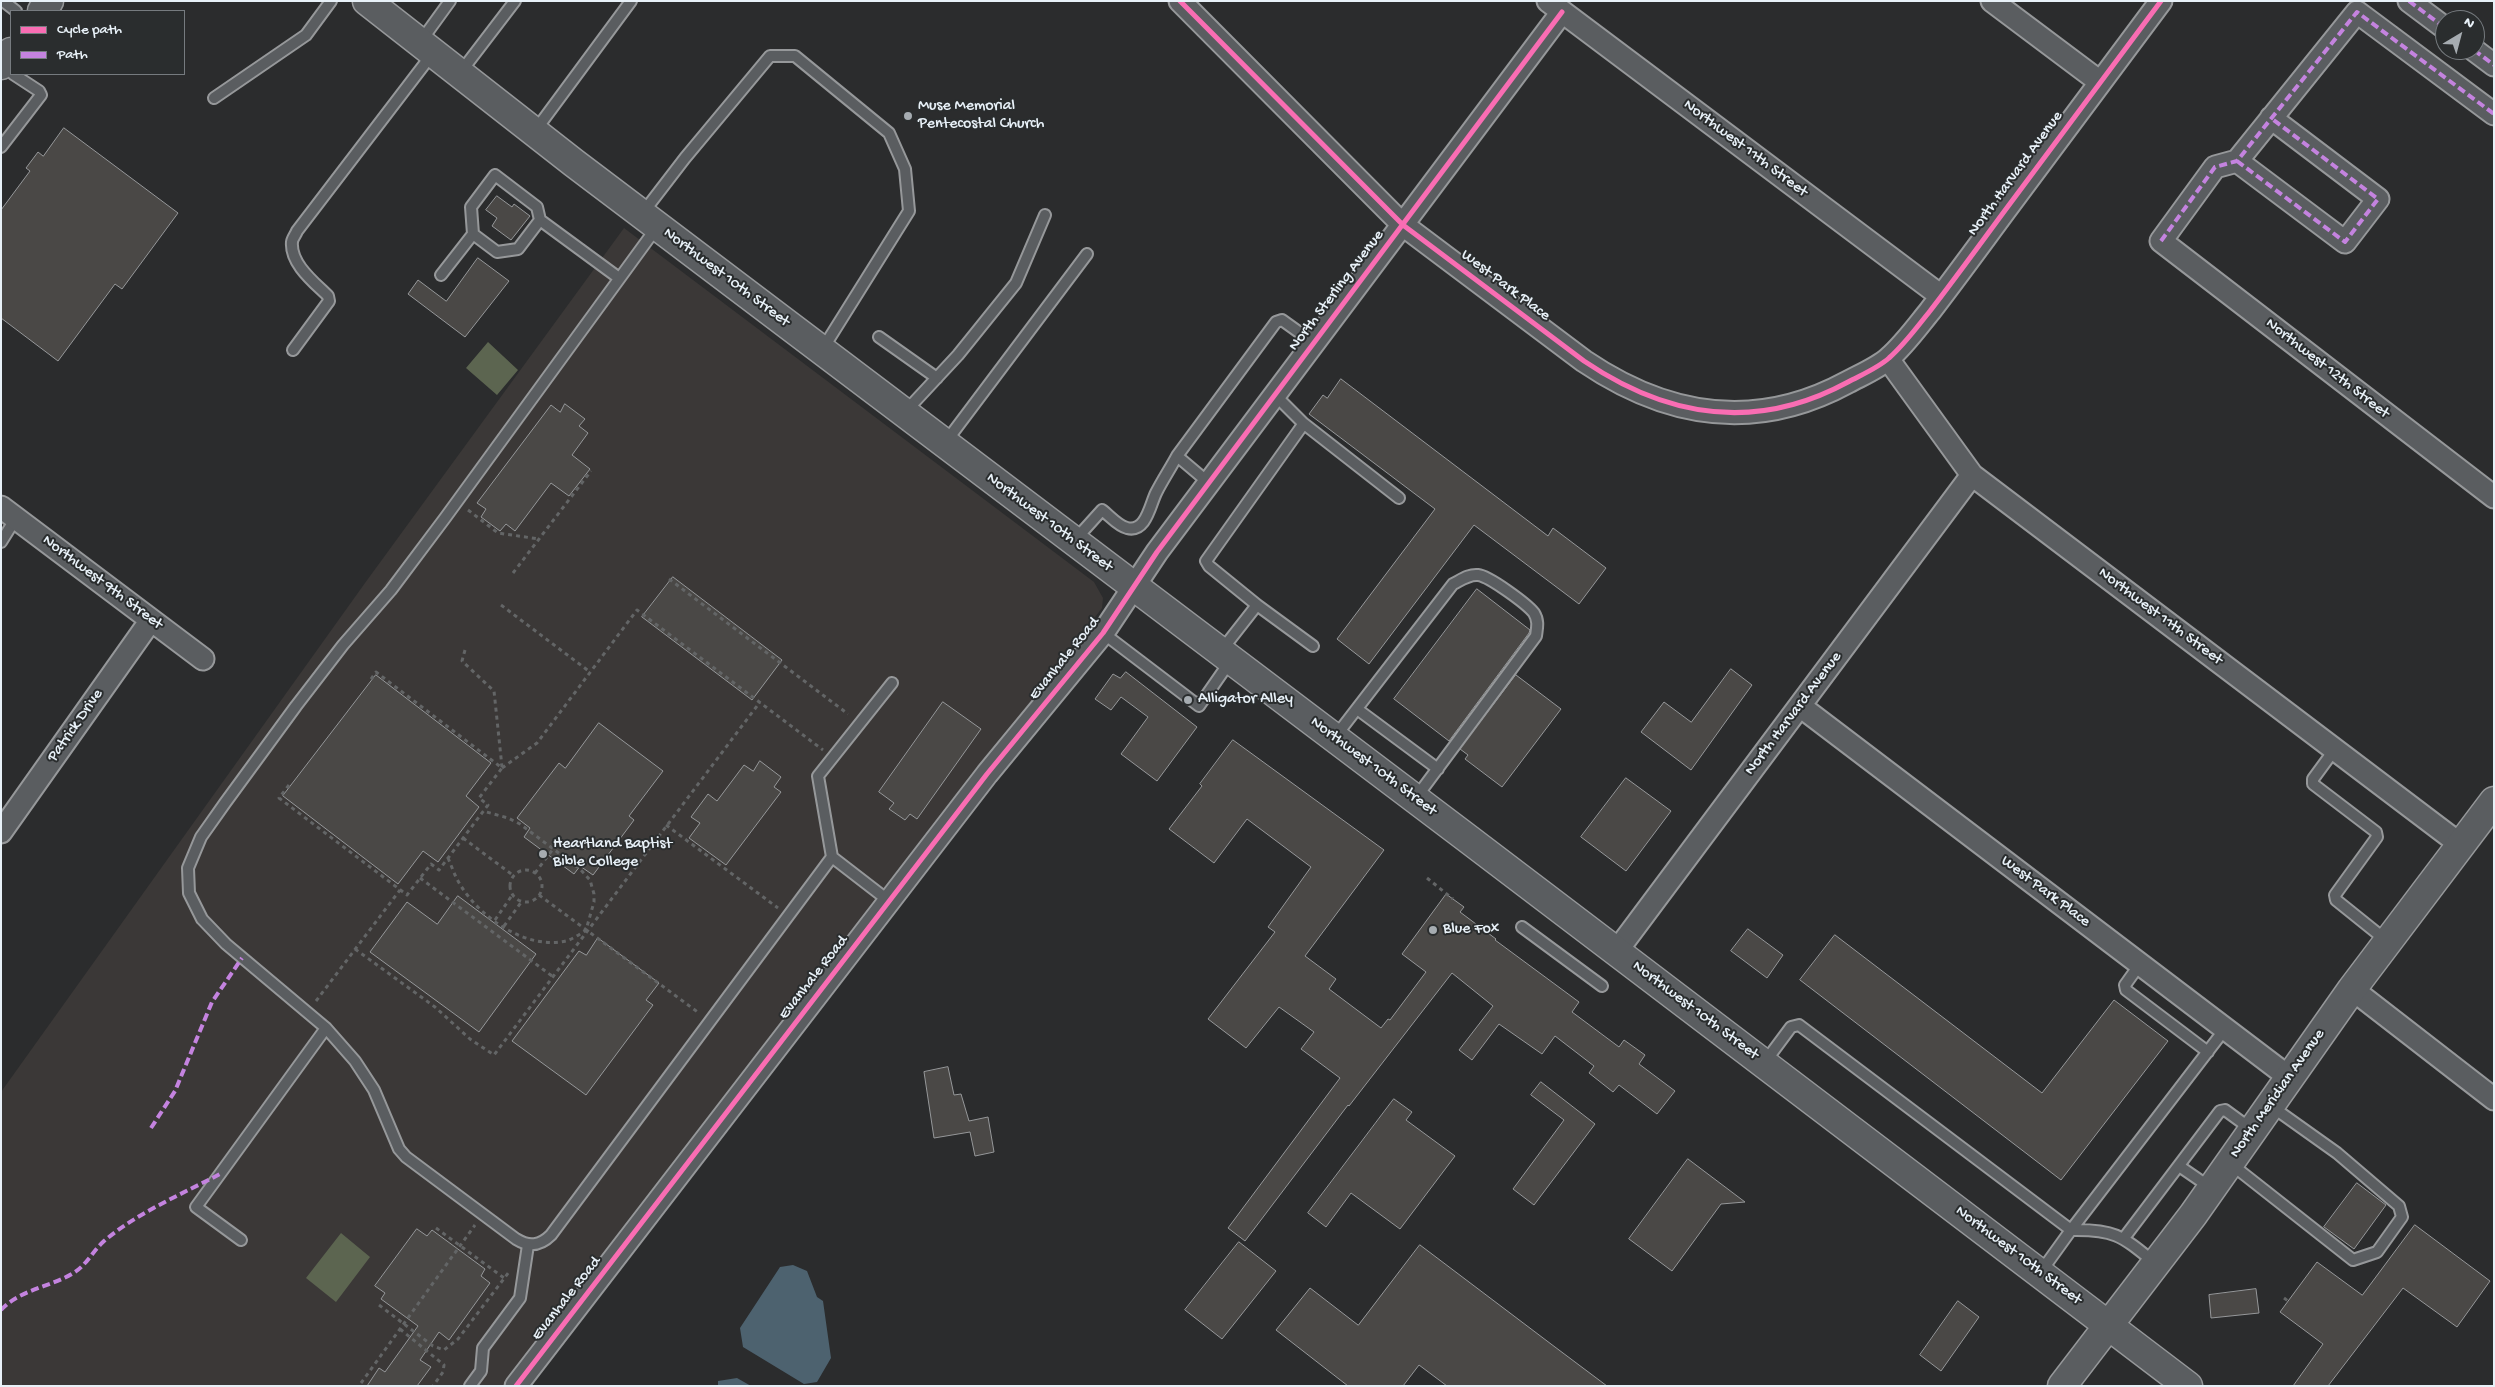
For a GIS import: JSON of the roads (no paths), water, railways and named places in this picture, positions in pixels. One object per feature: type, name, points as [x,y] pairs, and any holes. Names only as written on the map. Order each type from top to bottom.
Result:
[{"type":"main road","name":"Northwest 10th Street","points":[[374,3],[426,48],[649,220],[1765,1063],[2188,1386]]},
{"type":"main road","points":[[1,66],[10,53]]},
{"type":"main road","name":"North Meridian Avenue","points":[[2062,1386],[2212,1189],[2352,989],[2494,801]]},
{"type":"street","name":"West Park Place","points":[[1180,1],[1403,225],[1613,381],[1643,395],[1673,404],[1707,410],[1765,411],[1797,405],[1827,393],[1888,359]]},
{"type":"street","points":[[1992,1],[2100,82]]},
{"type":"street","name":"North Harvard Avenue","points":[[1888,359],[1941,296],[2161,1]]},
{"type":"street","points":[[2409,1],[2435,20]]},
{"type":"street","name":"North Sterling Avenue","points":[[1134,587],[1157,552],[1403,225],[1555,6]]},
{"type":"street","name":"Northwest 11th Street","points":[[1555,6],[1941,296]]},
{"type":"street","points":[[2271,118],[2378,199],[2345,242],[2237,160],[2271,118],[2357,12],[2494,114]]},
{"type":"street","name":"Northwest 12th Street","points":[[2237,160],[2215,166],[2161,241],[2494,497]]},
{"type":"street","name":"Northwest 11th Street","points":[[1888,359],[1972,475],[2462,845]]},
{"type":"street","name":"North Harvard Avenue","points":[[1616,952],[1972,475]]},
{"type":"street","name":"Northwest 9th Street","points":[[9,512],[203,659]]},
{"type":"street","name":"Evanhale Road","points":[[516,1386],[987,774],[1103,633],[1134,587]]},
{"type":"street","name":"Patrick Drive","points":[[1,832],[151,620]]},
{"type":"street","name":"West Park Place","points":[[1800,706],[2290,1078]]},
{"type":"street","points":[[2352,989],[2494,1099]]},
{"type":"lane","points":[[3,1],[15,10]]},
{"type":"lane","points":[[214,98],[306,35],[331,1]]},
{"type":"lane","points":[[293,350],[329,301],[328,296],[306,275],[296,256],[292,242],[297,231],[426,48],[450,1]]},
{"type":"lane","points":[[460,74],[515,1]]},
{"type":"lane","points":[[534,132],[631,1]]},
{"type":"lane","points":[[822,350],[909,211],[905,169],[889,133],[795,56],[770,56],[685,158],[649,220],[619,278],[391,590],[343,645],[225,803],[194,852],[188,868],[187,882],[192,901],[202,919],[226,944],[326,1028],[355,1061],[374,1090],[399,1149],[406,1158],[516,1239],[528,1245],[540,1244],[551,1235],[832,857]]},
{"type":"lane","points":[[1,147],[41,95],[39,91],[15,75]]},
{"type":"lane","points":[[441,276],[472,234],[471,207],[495,175],[537,207],[540,220],[619,278]]},
{"type":"lane","points":[[904,413],[958,355],[1016,282],[1045,215]]},
{"type":"lane","points":[[472,234],[497,252],[518,250],[540,220]]},
{"type":"lane","points":[[945,444],[1087,254]]},
{"type":"lane","points":[[1074,541],[1102,510],[1125,528],[1140,525],[1149,514],[1155,494],[1178,456],[1279,320],[1314,343]]},
{"type":"lane","points":[[879,337],[937,378]]},
{"type":"lane","points":[[1275,395],[1303,423],[1400,498]]},
{"type":"lane","points":[[1303,423],[1206,561],[1209,566],[1257,605],[1313,646]]},
{"type":"lane","points":[[1178,456],[1209,483]]},
{"type":"lane","points":[[1,542],[9,512]]},
{"type":"lane","points":[[1334,738],[1453,584],[1468,576],[1480,575],[1493,581],[1533,613],[1538,623],[1536,636],[1415,799]]},
{"type":"lane","points":[[1103,633],[1199,706],[1257,605]]},
{"type":"lane","points":[[889,901],[832,857],[818,776],[892,683]]},
{"type":"lane","points":[[1358,709],[1438,769]]},
{"type":"lane","points":[[2335,749],[2313,779],[2313,784],[2376,832],[2377,837],[2335,895],[2336,900],[2388,942]]},
{"type":"lane","points":[[1522,927],[1602,986]]},
{"type":"lane","points":[[2140,964],[2125,985],[2126,990],[2208,1052]]},
{"type":"lane","points":[[1765,1063],[1791,1027],[1799,1025],[2071,1230],[2098,1229],[2124,1238],[2155,1264]]},
{"type":"lane","points":[[241,1240],[196,1207],[326,1028]]},
{"type":"lane","points":[[2040,1273],[2225,1029]]},
{"type":"lane","points":[[2230,1163],[2353,1260],[2377,1252],[2402,1217],[2399,1206],[2336,1153],[2270,1105]]},
{"type":"lane","points":[[2124,1238],[2220,1111],[2225,1110],[2253,1130]]},
{"type":"lane","points":[[2179,1166],[2212,1189]]},
{"type":"lane","points":[[470,1386],[481,1371],[482,1348],[520,1298],[528,1245]]},
{"type":"water","points":[[793,1265],[807,1271],[817,1297],[823,1301],[831,1358],[817,1382],[804,1384],[743,1347],[740,1328],[780,1267]]},
{"type":"water","points":[[737,1378],[751,1386],[718,1386],[718,1381]]},
{"type":"place","name":"Muse Memorial Pentecostal Church","points":[[908,116]]},
{"type":"place","name":"Alligator Alley","points":[[1188,700]]},
{"type":"place","name":"Heartland Baptist Bible College","points":[[543,854]]},
{"type":"place","name":"Blue Fox","points":[[1433,930]]}]
